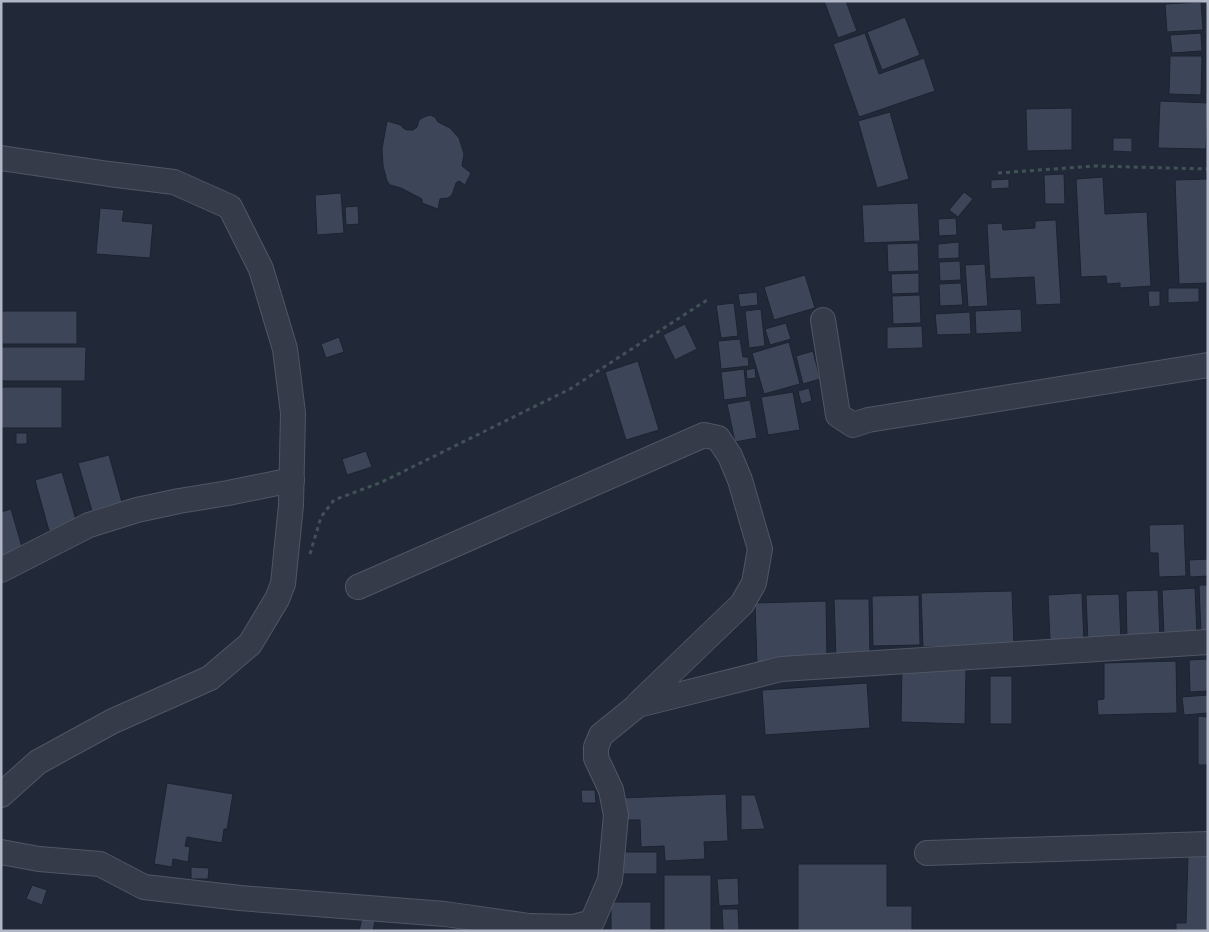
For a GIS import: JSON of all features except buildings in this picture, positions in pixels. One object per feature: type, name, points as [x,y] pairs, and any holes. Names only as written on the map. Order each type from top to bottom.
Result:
[{"type":"street","points":[[1,158],[174,182],[230,207],[261,269],[285,349],[293,413],[291,505],[283,584],[277,599],[250,644],[210,678],[112,721],[38,762],[1,795]]},
{"type":"street","points":[[823,320],[838,415],[853,425],[868,420],[1208,365]]},
{"type":"street","points":[[1,852],[39,859],[100,864],[144,887],[240,898],[445,914],[529,926],[584,928],[592,922],[610,880],[616,815],[611,790],[596,758],[596,747],[601,735],[638,705],[742,604],[754,583],[760,549],[740,480],[730,456],[718,438],[704,435],[358,587]]},
{"type":"street","points":[[1,570],[89,525],[137,510],[292,480]]},
{"type":"street","points":[[638,705],[781,669],[1208,642]]},
{"type":"street","points":[[927,853],[1208,844]]},
{"type":"path","points":[[998,173],[1095,166],[1208,169]]},
{"type":"path","points":[[307,559],[321,517],[334,500],[382,482],[570,389],[708,300]]}]
